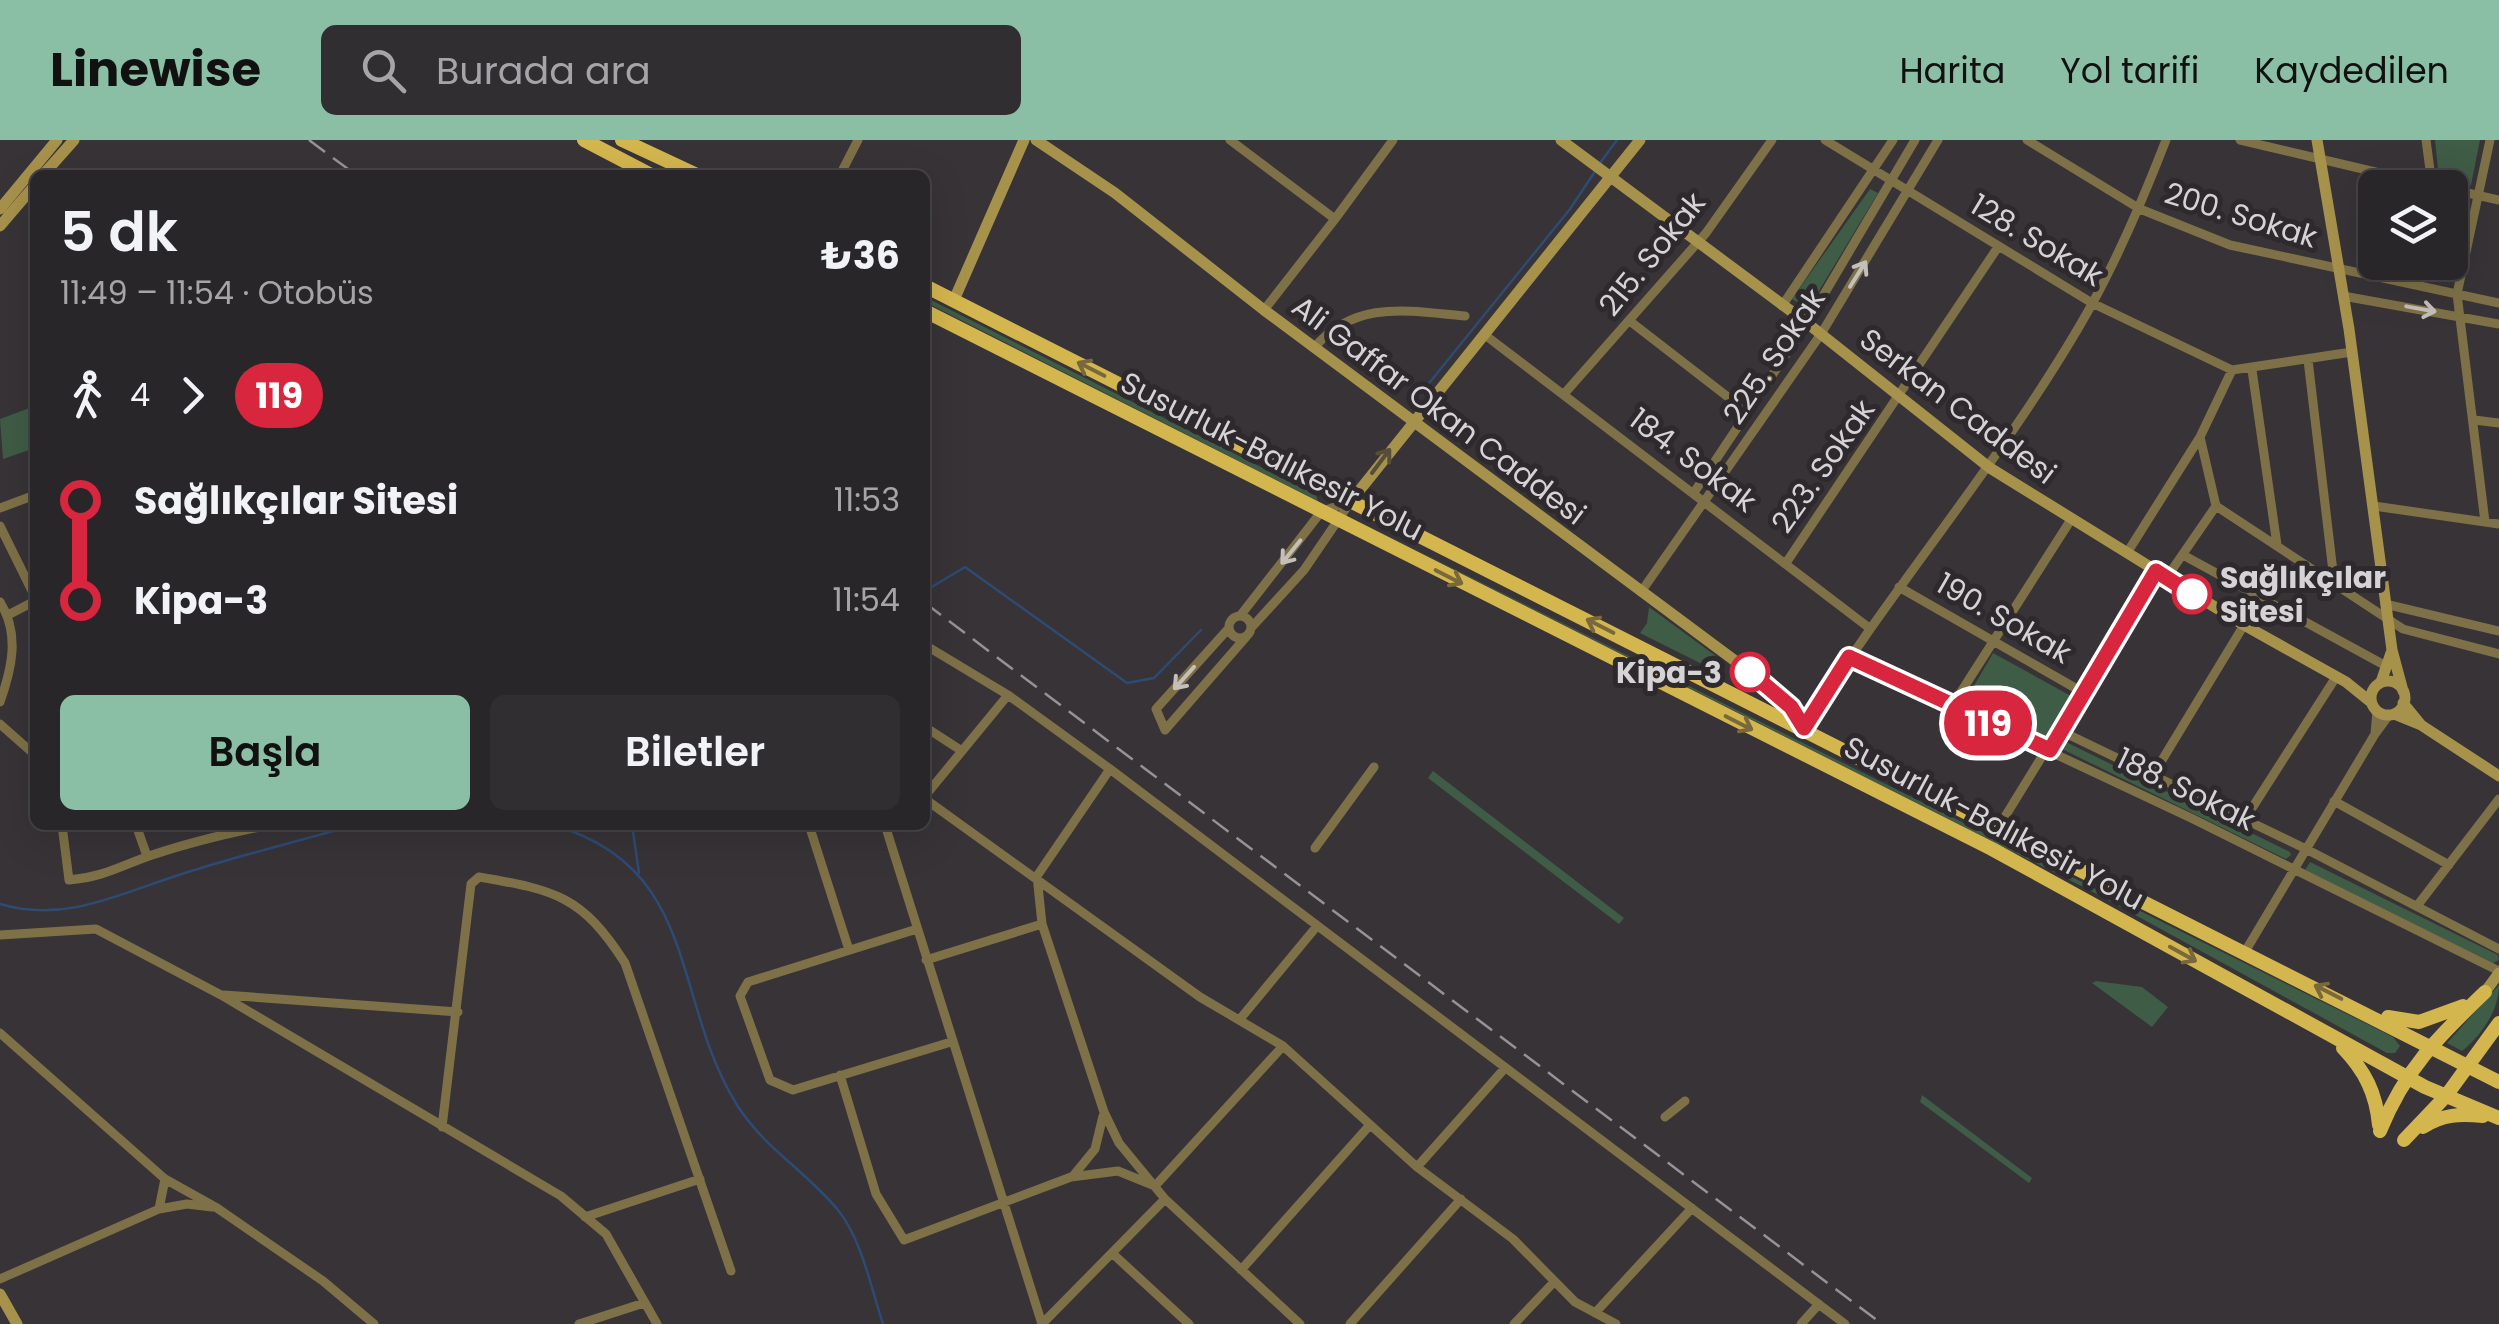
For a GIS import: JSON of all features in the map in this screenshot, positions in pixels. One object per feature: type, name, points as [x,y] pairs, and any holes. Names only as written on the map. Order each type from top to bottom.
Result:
[{"type":"highway","points":[[570,140],[632,165]]},
{"type":"highway","points":[[584,140],[641,170]]},
{"type":"highway","points":[[622,140],[686,170]]},
{"type":"highway","name":"Susurluk-Balıkesir Yolu","points":[[930,288],[2246,950],[2499,1082]]},
{"type":"highway","name":"Susurluk-Balıkesir Yolu","points":[[930,314],[1992,849],[2406,1076],[2499,1118]]},
{"type":"highway","points":[[2329,1034],[2363,1068],[2377,1104],[2380,1131],[2406,1076],[2428,1045],[2484,992]]},
{"type":"highway","points":[[2362,1009],[2418,1022],[2456,1011],[2484,992]]},
{"type":"highway","points":[[2499,1022],[2446,1096],[2404,1140],[2438,1118],[2459,1114],[2499,1118]]},
{"type":"main road","points":[[31,170],[56,140]]},
{"type":"main road","points":[[52,170],[74,140]]},
{"type":"main road","points":[[954,300],[1024,140]]},
{"type":"main road","name":"Ali Gaffar Okan Caddesi","points":[[1036,140],[1114,193],[1314,348],[1771,689],[1804,728]]},
{"type":"main road","name":"Serkan Caddesi","points":[[1561,140],[1807,323],[1987,466],[2244,626],[2390,706],[2499,776]]},
{"type":"main road","points":[[1351,500],[1411,420],[1612,180],[1640,140]]},
{"type":"main road","points":[[2317,140],[2374,506],[2392,650],[2390,706]]},
{"type":"main road","points":[[0,208],[30,172]]},
{"type":"main road","points":[[0,226],[30,191]]},
{"type":"main road","points":[[2390,706],[2379,684],[2392,650]]},
{"type":"main road","name":"Serkan Caddesi","points":[[2341,679],[2396,683],[2390,706]]},
{"type":"main road","points":[[2484,992],[2499,972]]},
{"type":"main road","points":[[0,1294],[16,1324]]},
{"type":"street","points":[[843,170],[858,140]]},
{"type":"street","points":[[1230,140],[1334,219]]},
{"type":"street","points":[[1264,310],[1393,140]]},
{"type":"street","name":"215. Sokak","points":[[1564,394],[1697,244],[1772,140]]},
{"type":"street","name":"128. Sokak","points":[[1824,140],[2092,303],[2232,370]]},
{"type":"street","points":[[1782,306],[1893,140]]},
{"type":"street","name":"225. Sokak","points":[[1694,491],[1807,323],[1914,140]]},
{"type":"street","name":"225. Sokak","points":[[1641,592],[1820,334],[1910,192],[1938,140]]},
{"type":"street","name":"200. Sokak","points":[[2027,140],[2140,209],[2230,245],[2499,303]]},
{"type":"street","points":[[1804,728],[1868,628],[1987,466],[2092,303],[2140,209],[2166,140]]},
{"type":"street","points":[[2240,140],[2362,170]]},
{"type":"street","points":[[2426,140],[2436,170]]},
{"type":"street","points":[[2485,522],[2458,294],[2490,140]]},
{"type":"street","points":[[2468,193],[2499,200]]},
{"type":"street","name":"223. Sokak","points":[[1786,562],[1900,398],[1998,247]]},
{"type":"street","points":[[2343,296],[2499,324]]},
{"type":"street","points":[[1314,348],[1352,318],[1374,310],[1466,316]]},
{"type":"street","points":[[1631,322],[1746,411]]},
{"type":"street","name":"184. Sokak","points":[[1485,335],[1706,500],[1868,628]]},
{"type":"street","points":[[2127,553],[2200,437],[2232,370],[2352,352]]},
{"type":"street","points":[[2308,360],[2334,580]]},
{"type":"street","points":[[2252,370],[2277,545]]},
{"type":"street","points":[[2474,420],[2499,423]]},
{"type":"street","points":[[2200,437],[2216,506],[2386,610],[2402,628],[2499,654]]},
{"type":"street","points":[[0,508],[30,498]]},
{"type":"street","points":[[1351,500],[1304,570],[1165,730],[1156,709],[1240,616],[1321,512],[1351,500]]},
{"type":"street","points":[[1998,828],[2162,574],[2183,554],[2216,506]]},
{"type":"street","points":[[2374,506],[2499,524]]},
{"type":"street","points":[[1952,706],[2072,518]]},
{"type":"street","points":[[0,526],[30,589]]},
{"type":"street","points":[[2183,554],[2386,666]]},
{"type":"street","name":"190. Sokak","points":[[1899,586],[2084,693]]},
{"type":"street","points":[[0,602],[8,615],[12,670],[0,702]]},
{"type":"street","points":[[8,615],[30,602]]},
{"type":"street","points":[[2386,610],[2499,631]]},
{"type":"street","points":[[1240,616],[1248,633]]},
{"type":"street","points":[[2153,775],[2244,626]]},
{"type":"street","points":[[1229,628],[1235,637],[1248,633]]},
{"type":"street","points":[[930,648],[1008,695],[1110,769],[1845,1324]]},
{"type":"street","name":"188. Sokak","points":[[1849,657],[2050,750],[2499,972]]},
{"type":"street","points":[[2245,819],[2341,679]]},
{"type":"street","points":[[930,791],[1008,695]]},
{"type":"street","points":[[2246,950],[2390,706]]},
{"type":"street","points":[[0,724],[30,751]]},
{"type":"street","points":[[930,729],[962,751]]},
{"type":"street","name":"188. Sokak","points":[[2062,732],[2304,848],[2499,949]]},
{"type":"street","points":[[1315,848],[1374,767]]},
{"type":"street","points":[[1110,769],[1037,876],[1042,924],[1104,1112],[1119,1142],[1165,1199],[1300,1324]]},
{"type":"street","points":[[2417,906],[2499,799]]},
{"type":"street","points":[[930,801],[1200,996],[1283,1046],[1417,1167],[1513,1239],[1554,1282],[1616,1324]]},
{"type":"street","points":[[2334,801],[2449,864]]},
{"type":"street","points":[[63,830],[68,880],[105,877],[147,856],[244,830]]},
{"type":"street","points":[[138,830],[147,856]]},
{"type":"street","points":[[810,830],[849,950]]},
{"type":"street","points":[[886,830],[1042,1324],[1165,1199]]},
{"type":"street","points":[[442,1127],[471,884],[479,877],[526,885],[577,903],[602,926],[625,963],[730,1271]]},
{"type":"street","points":[[926,960],[1042,924]]},
{"type":"street","points":[[1240,1019],[1317,926]]},
{"type":"street","points":[[0,935],[96,929],[221,995],[560,1196],[606,1234],[657,1324]]},
{"type":"street","points":[[916,929],[748,982],[740,996],[770,1080],[793,1090],[951,1042]]},
{"type":"street","points":[[221,995],[458,1012]]},
{"type":"street","points":[[0,1033],[165,1179],[217,1208],[323,1281],[374,1324]]},
{"type":"street","points":[[1155,1186],[1283,1046]]},
{"type":"street","points":[[1417,1167],[1505,1068]]},
{"type":"street","points":[[840,1076],[876,1194],[904,1240],[1071,1178],[1118,1171],[1136,1175],[1155,1186]]},
{"type":"street","points":[[1665,1117],[1685,1101]]},
{"type":"street","points":[[1071,1178],[1095,1150],[1104,1112]]},
{"type":"street","points":[[1241,1270],[1369,1126]]},
{"type":"street","points":[[159,1209],[165,1179]]},
{"type":"street","points":[[585,1217],[700,1179]]},
{"type":"street","points":[[1350,1324],[1461,1199]]},
{"type":"street","points":[[0,1279],[159,1209],[188,1204],[217,1208]]},
{"type":"street","points":[[1595,1313],[1692,1208]]},
{"type":"street","points":[[1112,1253],[1189,1324]]},
{"type":"street","points":[[1514,1324],[1554,1282]]},
{"type":"street","points":[[580,1324],[644,1303]]},
{"type":"street","points":[[1802,1324],[1819,1304]]},
{"type":"green space","points":[[2435,140],[2480,140],[2471,185],[2468,170],[2438,170]]},
{"type":"green space","points":[[1870,189],[1878,193],[1808,309],[1792,299]]},
{"type":"green space","points":[[930,300],[1316,495],[1318,501],[930,305]]},
{"type":"green space","points":[[30,408],[30,450],[3,459],[0,419]]},
{"type":"green space","points":[[1356,520],[2393,1037],[2400,1046],[2395,1053],[2387,1053],[2095,893]]},
{"type":"green space","points":[[1649,607],[1724,662],[1722,674],[1640,633],[1647,623]]},
{"type":"green space","points":[[1993,653],[2071,696],[2044,744],[1963,705]]},
{"type":"green space","points":[[2066,742],[2291,855],[2286,859],[2062,749]]},
{"type":"green space","points":[[1433,771],[1624,918],[1619,924],[1428,778]]},
{"type":"green space","points":[[2310,862],[2498,955],[2499,960],[2493,963],[2305,870]]},
{"type":"green space","points":[[2092,983],[2142,987],[2168,1007],[2152,1027]]},
{"type":"green space","points":[[2499,985],[2493,1013],[2476,1037],[2462,1051],[2447,1043]]},
{"type":"green space","points":[[1922,1095],[2032,1178],[2029,1183],[1920,1102]]},
{"type":"waterway","points":[[1600,163],[1617,140]]},
{"type":"waterway","points":[[1413,403],[1570,209],[1596,170]]},
{"type":"waterway","points":[[930,588],[965,567],[1127,683],[1154,678],[1201,630]]},
{"type":"waterway","points":[[0,904],[48,910],[94,903],[206,866],[337,830]]},
{"type":"waterway","points":[[565,830],[601,845],[635,872],[659,904],[676,941],[716,1065],[737,1105],[760,1134],[838,1210],[860,1250],[883,1324]]},
{"type":"waterway","points":[[633,830],[639,873]]},
{"type":"railway","points":[[309,140],[349,170]]},
{"type":"railway","points":[[930,607],[1882,1324]]},
{"type":"bus line","name":"119","points":[[1750,672],[1791,707],[1804,728],[1849,657],[2050,750],[2156,571],[2192,594]]},
{"type":"place","name":"Sağlıkçılar Sitesi","points":[[2192,594]]},
{"type":"place","name":"Kipa-3","points":[[1750,672]]}]
